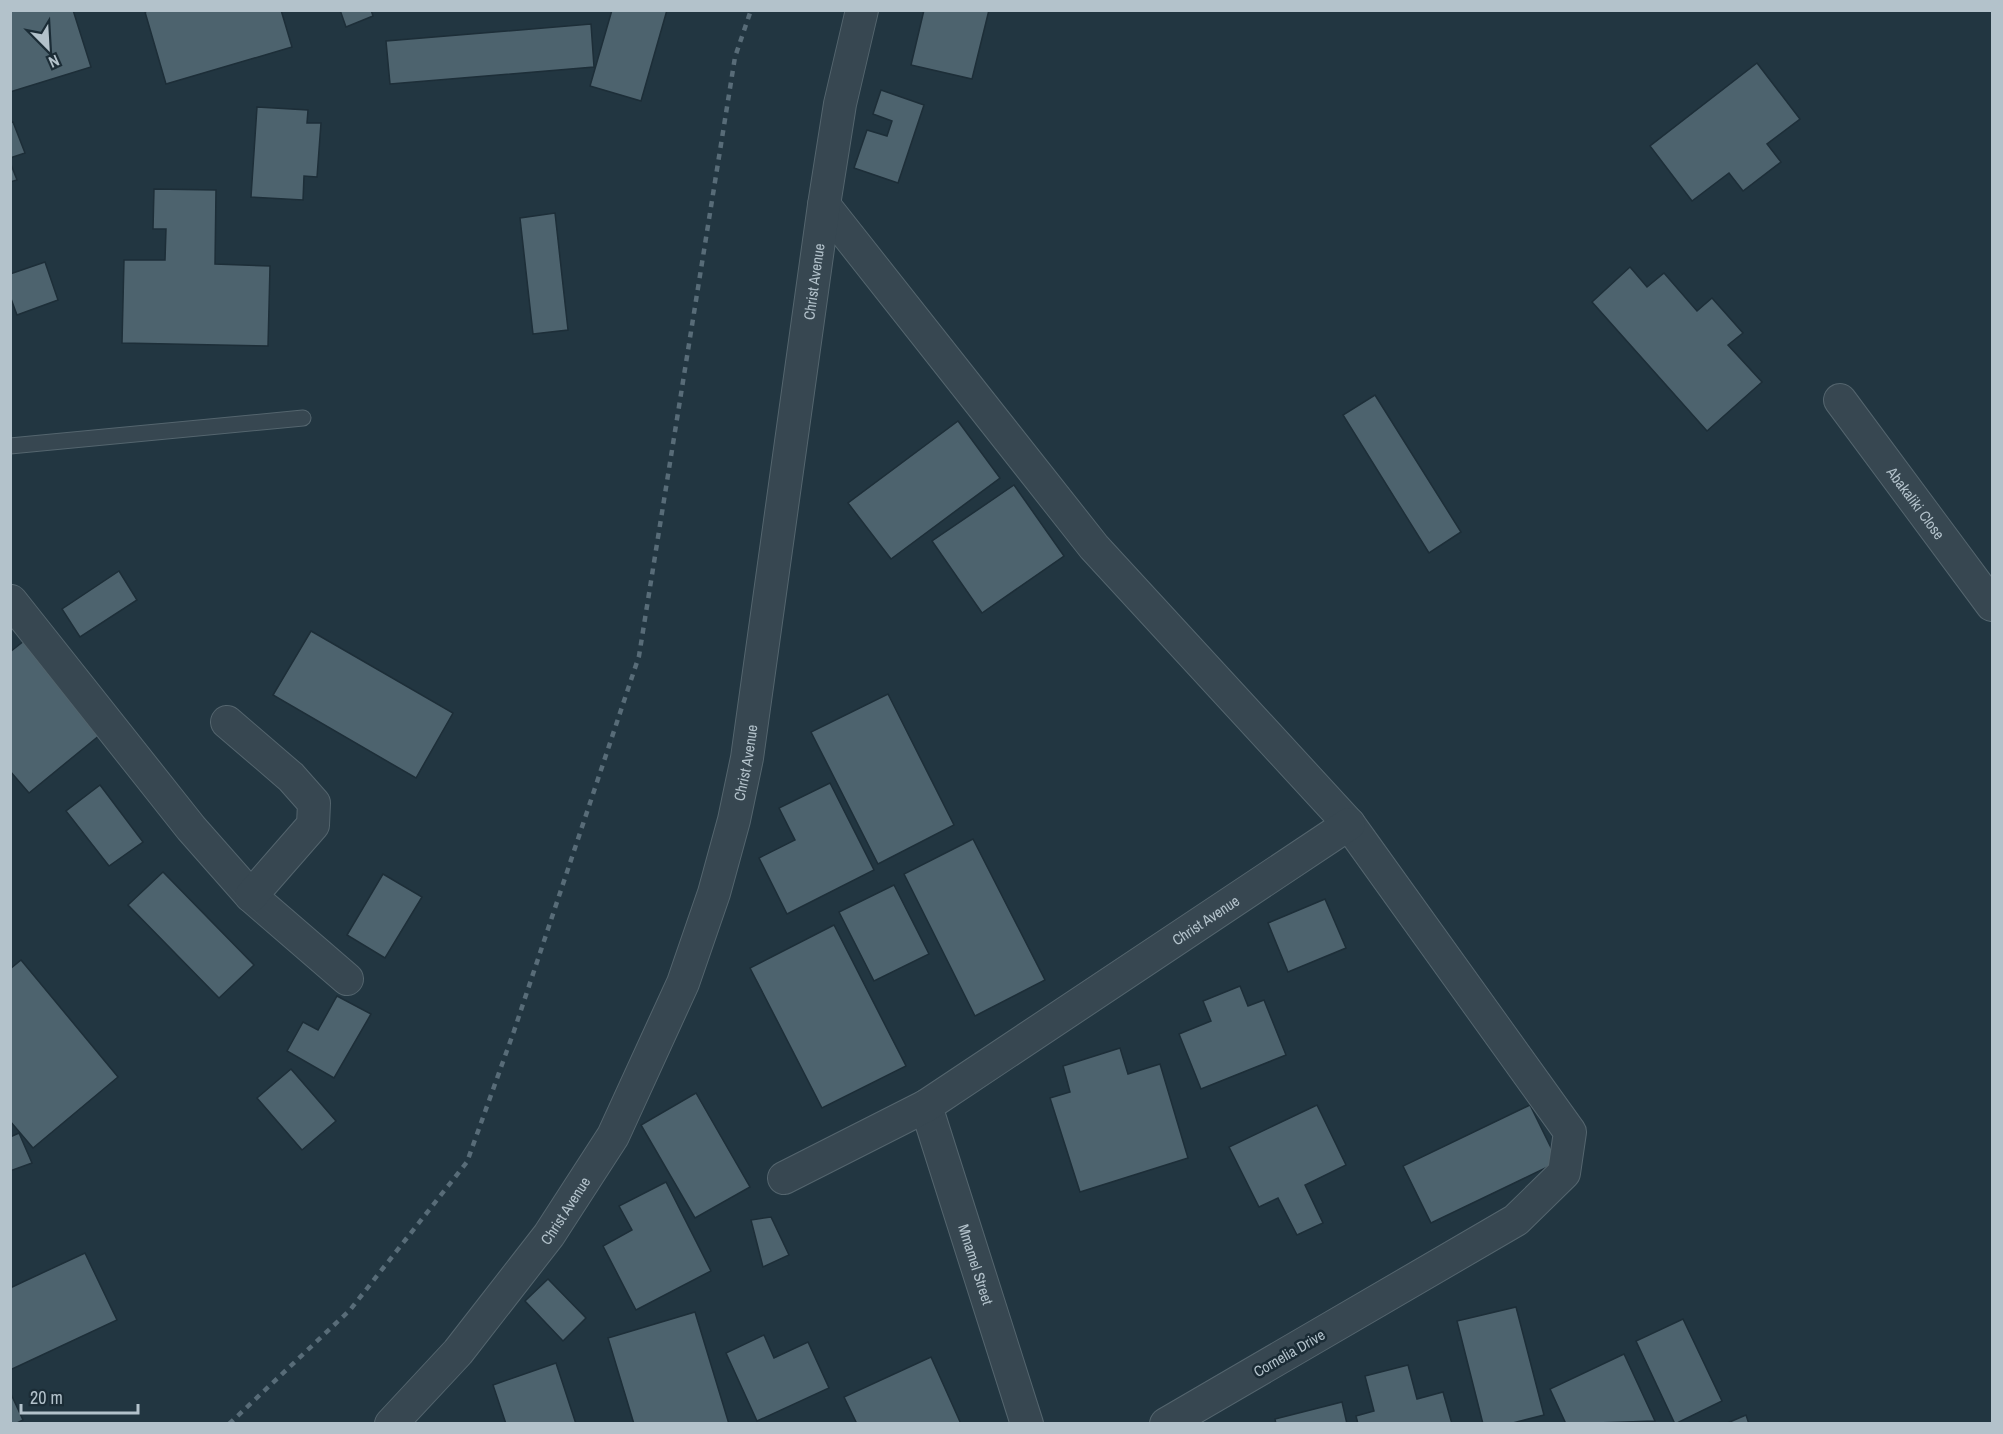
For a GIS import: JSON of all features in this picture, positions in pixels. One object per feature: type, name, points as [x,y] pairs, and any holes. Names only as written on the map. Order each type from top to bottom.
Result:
[{"type":"street","name":"Christ Avenue","points":[[391,1424],[458,1352],[549,1235],[613,1136],[683,983],[714,893],[734,820],[747,758],[824,205],[840,104],[862,10]]},
{"type":"street","name":"Cornelia Drive","points":[[824,205],[1094,547],[1349,824],[1570,1132],[1564,1173],[1516,1220],[1166,1424]]},
{"type":"street","name":"Abakaliki Close","points":[[1840,400],[1992,605]]},
{"type":"street","points":[[10,584],[11,602],[191,828],[251,896],[347,979]]},
{"type":"street","points":[[227,723],[291,777],[314,803],[313,825],[251,896]]},
{"type":"street","name":"Christ Avenue","points":[[784,1178],[926,1106],[1349,824]]},
{"type":"street","name":"Mmamel Street","points":[[926,1106],[1027,1424]]},
{"type":"lane","points":[[10,446],[303,418]]},
{"type":"building","points":[[10,10],[73,10],[91,67],[10,92]]},
{"type":"building","points":[[150,10],[281,10],[292,47],[166,84],[145,12]]},
{"type":"building","points":[[340,10],[371,10],[373,16],[346,27]]},
{"type":"building","points":[[612,10],[667,10],[641,101],[590,86]]},
{"type":"building","points":[[924,10],[989,10],[972,79],[911,65]]},
{"type":"building","points":[[591,24],[594,67],[390,84],[386,41]]},
{"type":"building","points":[[1757,63],[1800,119],[1767,144],[1781,162],[1743,191],[1729,173],[1692,201],[1650,146]]},
{"type":"building","points":[[881,90],[924,105],[898,183],[854,168],[867,130],[887,136],[892,121],[873,114]]},
{"type":"building","points":[[257,107],[308,110],[307,123],[321,123],[317,177],[304,176],[303,200],[251,197]]},
{"type":"building","points":[[13,122],[25,153],[10,158],[10,123]]},
{"type":"building","points":[[10,162],[17,180],[10,182]]},
{"type":"building","points":[[154,189],[216,190],[215,264],[270,266],[268,346],[122,343],[124,260],[165,260],[166,229],[153,229]]},
{"type":"building","points":[[555,213],[568,330],[533,334],[520,218]]},
{"type":"building","points":[[45,262],[58,300],[17,315],[10,296],[10,274]]},
{"type":"building","points":[[1630,267],[1647,287],[1664,273],[1697,311],[1712,298],[1743,333],[1728,345],[1762,382],[1707,431],[1592,302]]},
{"type":"building","points":[[1375,395],[1461,532],[1429,553],[1343,415]]},
{"type":"building","points":[[958,421],[1000,478],[891,559],[848,503]]},
{"type":"building","points":[[1014,485],[1064,556],[982,613],[932,541]]},
{"type":"building","points":[[119,571],[137,600],[80,637],[62,609]]},
{"type":"building","points":[[311,631],[453,713],[416,778],[273,695]]},
{"type":"building","points":[[29,637],[106,730],[29,793],[10,771],[10,652]]},
{"type":"building","points":[[888,694],[954,825],[878,864],[811,732]]},
{"type":"building","points":[[830,783],[874,870],[787,914],[759,858],[795,840],[779,808]]},
{"type":"building","points":[[100,785],[143,842],[109,866],[66,811]]},
{"type":"building","points":[[973,839],[1045,980],[975,1016],[904,874]]},
{"type":"building","points":[[163,872],[254,965],[219,998],[128,905]]},
{"type":"building","points":[[383,874],[422,897],[385,958],[347,935]]},
{"type":"building","points":[[894,885],[929,954],[874,981],[839,912]]},
{"type":"building","points":[[1325,899],[1346,948],[1288,972],[1268,923]]},
{"type":"building","points":[[834,925],[906,1066],[822,1108],[750,968]]},
{"type":"building","points":[[21,960],[118,1077],[33,1148],[10,1121],[10,969]]},
{"type":"building","points":[[1240,986],[1248,1006],[1264,1000],[1286,1055],[1201,1089],[1179,1034],[1211,1021],[1203,1001]]},
{"type":"building","points":[[337,996],[371,1014],[334,1078],[287,1051],[303,1022],[318,1030]]},
{"type":"building","points":[[1120,1048],[1128,1074],[1160,1064],[1188,1158],[1080,1192],[1050,1098],[1070,1092],[1063,1066]]},
{"type":"building","points":[[291,1069],[336,1121],[302,1150],[257,1098]]},
{"type":"building","points":[[696,1093],[750,1187],[695,1218],[641,1125]]},
{"type":"building","points":[[1317,1105],[1346,1165],[1305,1185],[1323,1223],[1297,1235],[1278,1198],[1259,1207],[1229,1147]]},
{"type":"building","points":[[1530,1105],[1558,1162],[1431,1223],[1403,1166]]},
{"type":"building","points":[[19,1133],[32,1163],[10,1171],[10,1137]]},
{"type":"building","points":[[666,1182],[711,1271],[636,1310],[603,1246],[632,1230],[619,1206]]},
{"type":"building","points":[[771,1217],[789,1255],[763,1267],[751,1220]]},
{"type":"building","points":[[85,1253],[117,1320],[10,1370],[10,1288]]},
{"type":"building","points":[[548,1279],[586,1318],[563,1341],[525,1301]]},
{"type":"building","points":[[1516,1307],[1544,1415],[1509,1424],[1483,1424],[1457,1321]]},
{"type":"building","points":[[695,1312],[729,1424],[634,1424],[608,1338]]},
{"type":"building","points":[[1683,1319],[1722,1401],[1675,1424],[1636,1341]]},
{"type":"building","points":[[764,1335],[774,1358],[808,1342],[829,1388],[757,1421],[726,1353]]},
{"type":"building","points":[[1624,1354],[1655,1421],[1566,1424],[1550,1389]]},
{"type":"building","points":[[931,1357],[961,1424],[857,1424],[844,1397]]},
{"type":"building","points":[[556,1363],[576,1424],[506,1424],[493,1385]]},
{"type":"building","points":[[1408,1365],[1417,1399],[1443,1392],[1452,1424],[1358,1424],[1356,1416],[1374,1411],[1365,1376]]},
{"type":"building","points":[[10,1392],[23,1420],[15,1424],[10,1424]]},
{"type":"building","points":[[1342,1402],[1347,1424],[1276,1424],[1275,1419]]},
{"type":"building","points":[[1746,1415],[1749,1424],[1725,1424]]},
{"type":"railway","points":[[229,1424],[350,1310],[467,1162],[514,1031],[639,656],[735,57],[751,10]]}]
